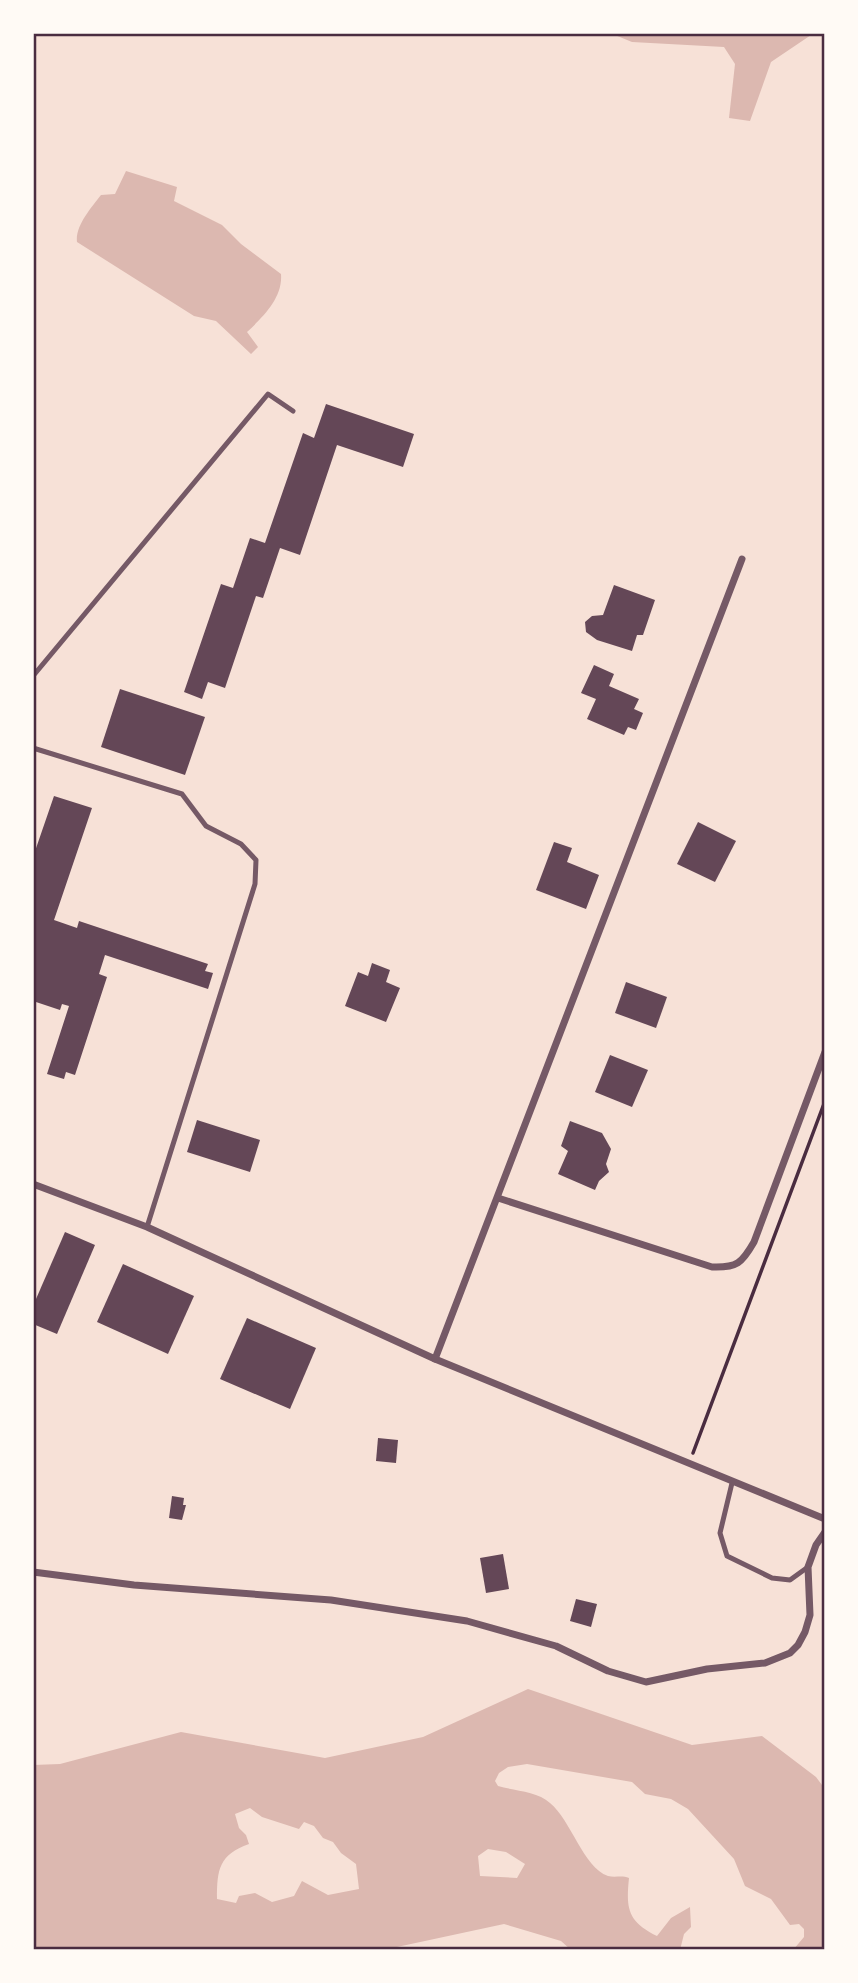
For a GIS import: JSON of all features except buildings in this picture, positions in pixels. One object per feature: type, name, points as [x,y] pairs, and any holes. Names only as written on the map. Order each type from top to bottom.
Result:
[{"type":"street","points":[[435,1359],[742,559]]},
{"type":"street","points":[[498,1198],[712,1267],[730,1268],[744,1259],[754,1242],[825,1052]]},
{"type":"street","points":[[33,1184],[147,1227],[435,1359],[825,1519]]},
{"type":"street","points":[[33,1572],[134,1585],[331,1600],[467,1621],[556,1646],[608,1671],[646,1682],[707,1669],[765,1663],[790,1653],[805,1632],[810,1615],[808,1567],[816,1545],[825,1532]]},
{"type":"lane","points":[[33,676],[268,394],[293,411]]},
{"type":"lane","points":[[33,748],[182,794],[206,826],[241,844],[256,860],[255,884],[147,1227]]},
{"type":"lane","points":[[732,1483],[720,1533],[727,1556],[772,1578],[790,1580],[808,1567]]},
{"type":"path","points":[[688,1465],[825,1101]]},
{"type":"shaded area","points":[[610,33],[814,33],[771,62],[750,121],[729,118],[735,64],[724,47],[632,42]]},
{"type":"shaded area","points":[[126,171],[177,187],[174,201],[222,225],[241,244],[281,274],[281,283],[275,299],[247,332],[258,347],[251,354],[216,321],[194,316],[77,242],[78,230],[88,211],[101,195],[115,194]]},
{"type":"shaded area","points":[[528,1689],[692,1745],[762,1736],[816,1777],[825,1789],[825,1950],[793,1950],[804,1937],[804,1929],[799,1924],[790,1925],[771,1899],[745,1886],[734,1859],[688,1809],[671,1799],[645,1794],[632,1782],[527,1764],[508,1767],[499,1773],[495,1781],[498,1786],[545,1799],[564,1820],[584,1853],[599,1871],[608,1876],[629,1878],[628,1898],[631,1913],[647,1930],[657,1936],[671,1918],[690,1907],[691,1927],[684,1934],[680,1950],[571,1950],[561,1941],[504,1924],[383,1950],[33,1950],[33,1765],[60,1764],[181,1732],[325,1758],[423,1737]],"holes":[[[250,1808],[262,1817],[299,1829],[304,1822],[314,1826],[323,1838],[333,1842],[341,1853],[356,1864],[359,1889],[328,1895],[302,1881],[294,1896],[272,1902],[255,1893],[239,1896],[236,1903],[217,1899],[222,1864],[231,1853],[249,1844],[246,1835],[239,1828],[235,1814]],[[488,1849],[506,1852],[525,1864],[517,1878],[480,1876],[478,1856]]]}]
